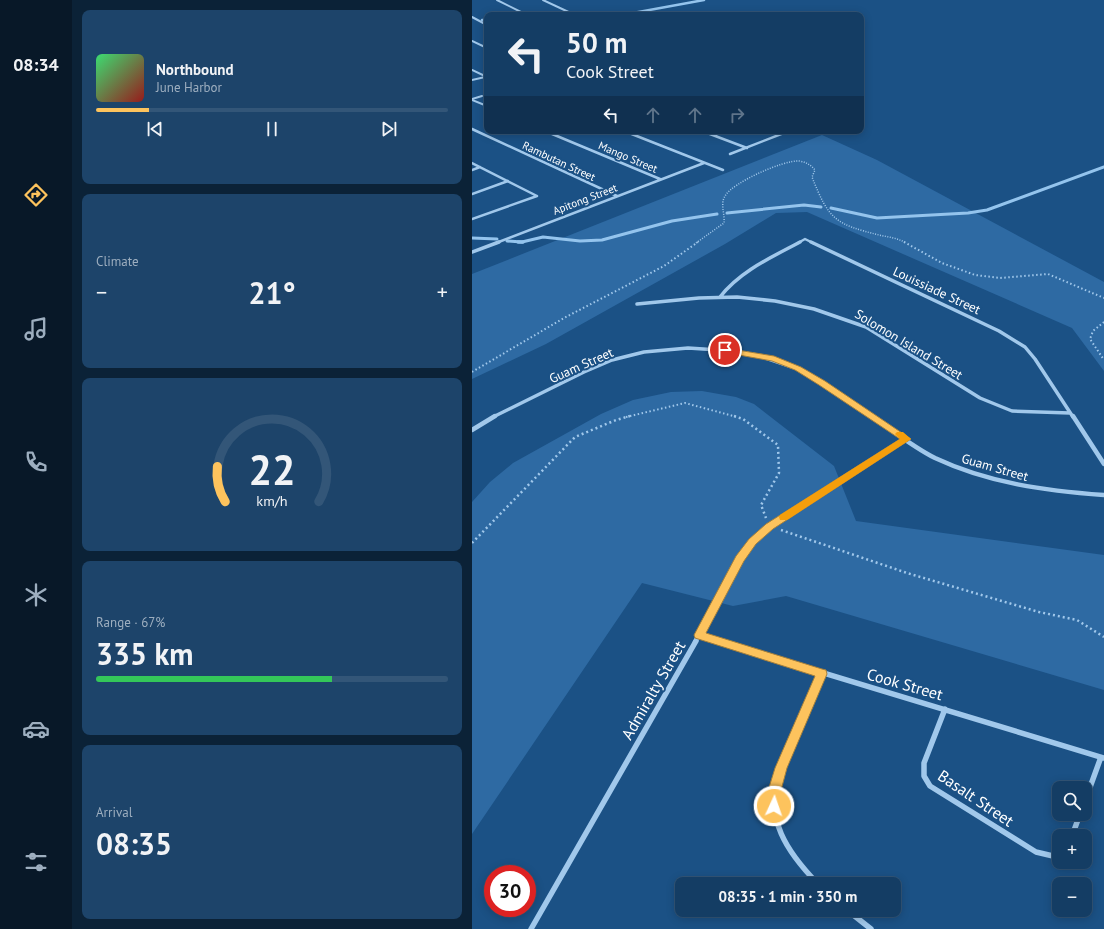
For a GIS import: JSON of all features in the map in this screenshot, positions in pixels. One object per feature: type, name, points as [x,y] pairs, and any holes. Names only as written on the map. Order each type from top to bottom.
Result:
[{"type":"street","points":[[497,0],[521,12]]},
{"type":"street","points":[[543,0],[569,12]]},
{"type":"street","points":[[472,17],[484,23]]},
{"type":"street","points":[[472,41],[484,47]]},
{"type":"street","points":[[472,70],[484,76]]},
{"type":"street","points":[[472,80],[484,77]]},
{"type":"street","points":[[472,100],[482,96]]},
{"type":"street","points":[[472,100],[484,105]]},
{"type":"street","name":"Rambutan Street","points":[[472,130],[617,196]]},
{"type":"street","name":"Mango Street","points":[[553,134],[660,180]]},
{"type":"street","points":[[632,134],[723,170]]},
{"type":"street","points":[[730,154],[782,134]]},
{"type":"street","points":[[713,135],[747,148]]},
{"type":"street","points":[[472,163],[537,196],[472,219]]},
{"type":"street","name":"Apitong Street","points":[[472,252],[704,163]]},
{"type":"street","points":[[472,170],[480,167]]},
{"type":"street","points":[[472,194],[508,181]]},
{"type":"street","name":"Louissiade Street","points":[[720,297],[724,290],[739,277],[805,239],[1013,338],[1025,347],[1035,359],[1104,464]]},
{"type":"street","points":[[472,248],[476,251]]},
{"type":"street","name":"Solomon Island Street","points":[[637,304],[720,297],[768,301],[826,312],[866,327],[980,398],[995,405],[1018,412],[1070,413]]},
{"type":"street","name":"Guam Street","points":[[472,430],[508,409],[600,365],[615,360],[644,352],[672,348],[703,348],[736,351],[774,358],[798,368],[934,457],[956,468],[983,477],[1023,487],[1066,493],[1104,495]]},
{"type":"street","name":"Admiralty Street","points":[[531,929],[699,635],[740,559],[753,541],[770,526],[906,439]]},
{"type":"street","name":"Cook Street","points":[[699,635],[822,674],[945,709],[1103,758]]},
{"type":"street","points":[[811,877],[804,870],[784,842],[775,818],[774,794],[781,768],[822,674]]},
{"type":"street","name":"Basalt Street","points":[[945,709],[924,763],[924,776],[930,786],[1036,852],[1052,856]]},
{"type":"street","points":[[1092,784],[1103,758]]},
{"type":"street","points":[[856,917],[871,929]]},
{"type":"path","points":[[1104,322],[1093,331],[1090,338],[1098,354],[1104,360]]},
{"type":"path","points":[[472,543],[575,437],[616,420],[685,403],[743,419],[778,445],[779,473],[761,505],[770,526],[907,573],[1039,612],[1077,620],[1104,637]]},
{"type":"shaded area","points":[[822,135],[877,160],[1104,282],[1104,371],[1072,328],[807,212],[776,213],[725,244],[546,344],[472,379],[472,274]]},
{"type":"shaded area","points":[[702,391],[736,397],[754,404],[834,466],[856,521],[1104,555],[1104,690],[786,596],[733,606],[642,583],[472,834],[472,502],[490,482],[513,463],[601,414],[633,400],[671,392]]},
{"type":"waterway","points":[[638,12],[704,0]]},
{"type":"waterway","points":[[831,208],[877,218],[968,213],[987,210],[1104,167]]},
{"type":"waterway","points":[[727,213],[804,205],[821,207]]},
{"type":"waterway","points":[[522,242],[543,237],[580,241],[602,240],[672,221],[717,214]]},
{"type":"waterway","points":[[472,238],[497,239]]},
{"type":"waterway","points":[[507,241],[522,242]]},
{"type":"slow traffic","points":[[783,517],[906,439],[900,434]]},
{"type":"route","points":[[725,350],[774,358],[798,368],[906,439],[770,526],[753,541],[740,559],[699,635],[822,674],[781,768],[774,794],[774,806]]}]
